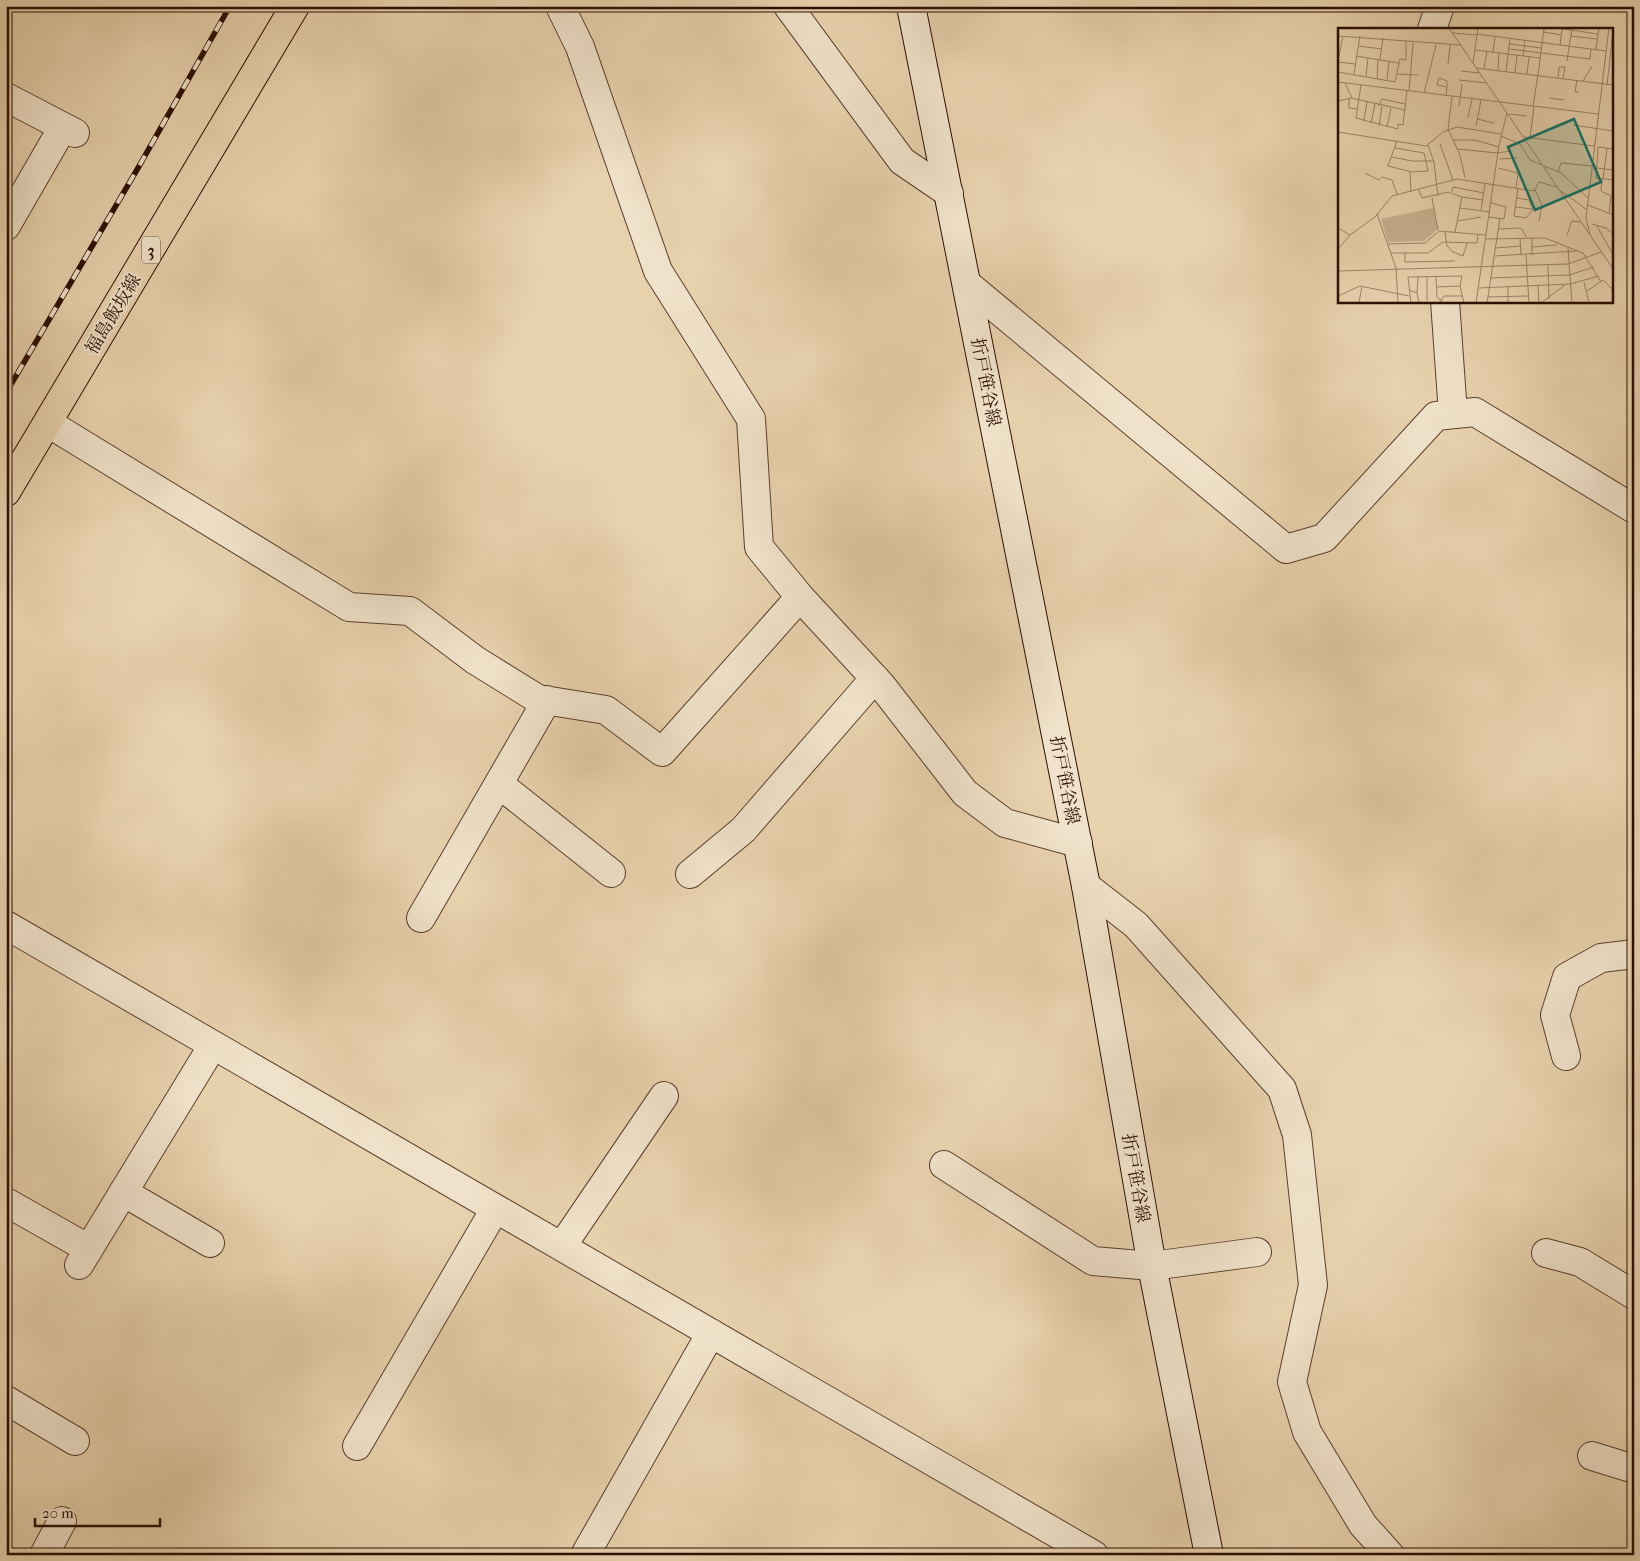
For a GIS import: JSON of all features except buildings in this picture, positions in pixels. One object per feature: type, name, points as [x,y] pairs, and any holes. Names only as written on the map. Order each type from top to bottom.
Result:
[{"type":"main road","name":"福島飯坂線","points":[[6,492],[295,6]]},
{"type":"street","points":[[560,6],[580,47],[658,271],[751,419],[759,547],[800,597],[875,678],[965,793],[1005,823],[1078,844]]},
{"type":"street","points":[[788,6],[902,161],[948,193]]},
{"type":"street","name":"折戸笹谷線","points":[[911,6],[1078,844],[1152,1266],[1209,1555]]},
{"type":"street","points":[[1432,28],[1440,6]]},
{"type":"street","points":[[6,97],[69,130],[6,226]]},
{"type":"street","points":[[967,284],[1286,549],[1324,538],[1436,416],[1453,414],[1474,412],[1634,509]]},
{"type":"street","points":[[1445,302],[1453,414]]},
{"type":"street","points":[[48,423],[349,607],[410,611],[475,660],[538,699],[606,710],[662,752],[800,597]]},
{"type":"street","points":[[690,874],[743,830],[875,678]]},
{"type":"street","points":[[421,918],[547,700]]},
{"type":"street","points":[[498,784],[611,873]]},
{"type":"street","points":[[1086,886],[1136,926],[1282,1089],[1297,1135],[1313,1285],[1292,1382],[1307,1432],[1363,1525],[1390,1555]]},
{"type":"street","points":[[6,925],[1094,1555]]},
{"type":"street","points":[[1566,1056],[1555,1015],[1567,976],[1601,958],[1634,954]]},
{"type":"street","points":[[6,1202],[84,1257],[213,1045]]},
{"type":"street","points":[[562,1246],[664,1096]]},
{"type":"street","points":[[944,1166],[1093,1261],[1152,1266],[1257,1252]]},
{"type":"street","points":[[123,1192],[210,1243]]},
{"type":"street","points":[[357,1446],[495,1209]]},
{"type":"street","points":[[1546,1253],[1580,1262],[1634,1295]]},
{"type":"street","points":[[585,1555],[711,1333]]},
{"type":"street","points":[[6,1400],[75,1441]]},
{"type":"street","points":[[1592,1456],[1634,1469]]},
{"type":"street","points":[[44,1555],[62,1521]]},
{"type":"railway","points":[[6,393],[138,168],[230,6]]}]
